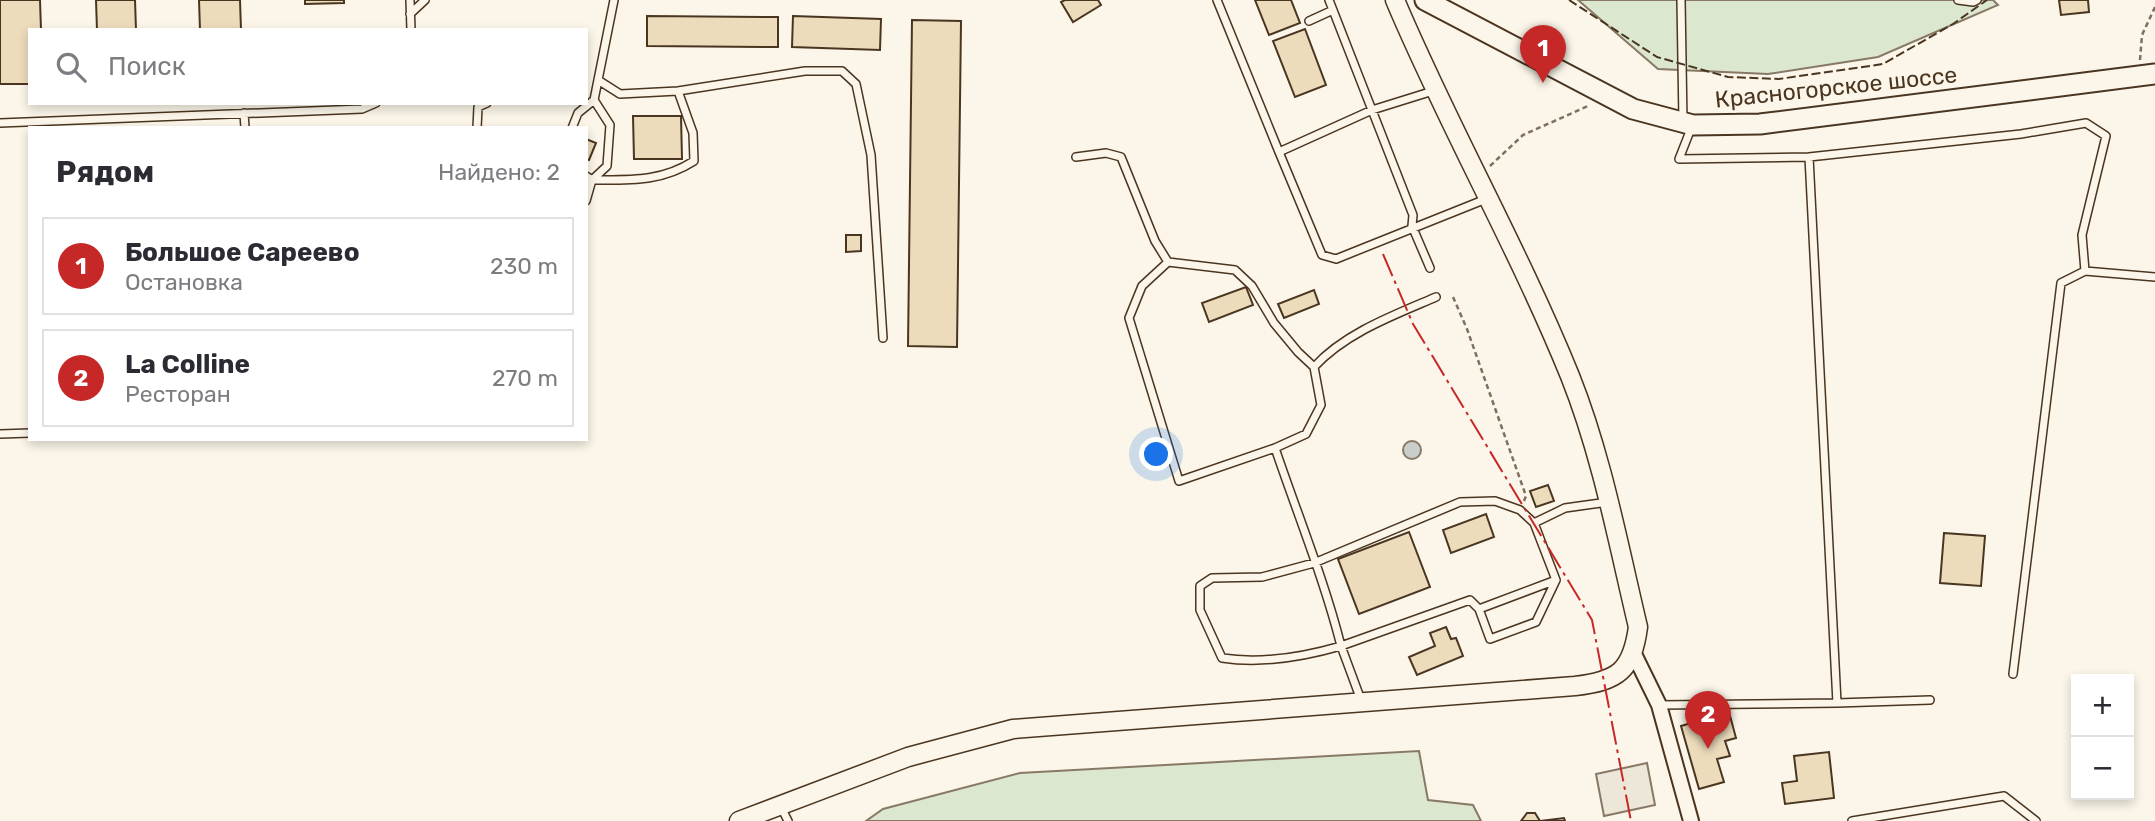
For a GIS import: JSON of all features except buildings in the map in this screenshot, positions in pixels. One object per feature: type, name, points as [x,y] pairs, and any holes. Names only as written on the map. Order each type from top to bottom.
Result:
[{"type":"main road","name":"Красногорское шоссе","points":[[1424,0],[1633,109],[1688,124],[1760,124],[2147,75]]},
{"type":"street","points":[[739,821],[784,813],[908,757],[1013,729],[1363,704],[1602,683],[1622,671],[1634,653],[1638,627],[1608,502],[1570,377],[1478,177],[1433,91],[1395,0]]},
{"type":"street","points":[[1634,653],[1659,705],[1691,821]]},
{"type":"lane","points":[[410,0],[411,28]]},
{"type":"lane","points":[[410,14],[425,0]]},
{"type":"lane","points":[[589,178],[607,166],[610,125],[590,100],[598,80],[614,0]]},
{"type":"lane","points":[[1217,0],[1322,255],[1336,259],[1412,226],[1488,198]]},
{"type":"lane","points":[[1329,0],[1413,215],[1412,226],[1430,268]]},
{"type":"lane","points":[[1681,0],[1688,124],[1679,159],[1809,157],[2021,134],[2086,123],[2106,136],[2082,235],[2085,271]]},
{"type":"lane","points":[[1958,0],[1977,0]]},
{"type":"lane","points":[[1309,21],[1333,10]]},
{"type":"lane","points":[[598,80],[620,94],[678,91],[805,71],[842,71],[856,84],[871,155],[883,338]]},
{"type":"lane","points":[[589,178],[636,180],[673,175],[694,161],[693,133],[678,91]]},
{"type":"lane","points":[[1279,152],[1372,110],[1433,91]]},
{"type":"lane","points":[[0,123],[362,109],[371,105]]},
{"type":"lane","points":[[477,126],[478,107],[482,105]]},
{"type":"lane","points":[[573,126],[578,113],[585,105]]},
{"type":"lane","points":[[244,113],[245,126]]},
{"type":"lane","points":[[1076,157],[1106,153],[1121,157],[1154,241],[1168,262],[1235,270],[1252,286],[1274,323],[1314,367],[1321,405],[1306,434],[1275,448],[1179,481],[1129,318],[1142,286],[1168,262]]},
{"type":"lane","points":[[1809,157],[1838,703]]},
{"type":"lane","points":[[2013,674],[2061,283],[2085,271],[2155,277]]},
{"type":"lane","points":[[1314,367],[1329,350],[1388,317],[1436,297]]},
{"type":"lane","points":[[0,434],[28,433]]},
{"type":"lane","points":[[1275,448],[1363,704]]},
{"type":"lane","points":[[1495,501],[1520,510],[1534,523],[1556,580],[1535,622],[1490,639],[1479,609],[1470,600],[1341,646],[1244,662],[1222,658],[1200,610],[1200,586],[1212,578],[1262,577],[1314,563],[1460,502],[1495,501]]},
{"type":"lane","points":[[1534,523],[1565,508],[1608,502]]},
{"type":"lane","points":[[1479,609],[1556,580]]},
{"type":"lane","points":[[1659,705],[1930,700]]},
{"type":"lane","points":[[1852,821],[2004,796],[2036,821]]},
{"type":"path","points":[[2147,75],[2142,35],[2155,7]]},
{"type":"path","points":[[1478,177],[1523,135],[1608,97]]},
{"type":"path","points":[[1453,298],[1467,329],[1526,496],[1520,510]]},
{"type":"green space","points":[[1578,0],[1993,0],[1998,5],[1878,57],[1768,74],[1658,69]]},
{"type":"green space","points":[[1419,751],[1428,800],[1473,805],[1481,821],[866,821],[883,809],[1020,773]]},
{"type":"shaded area","points":[[1408,441],[1416,441],[1421,450],[1419,457],[1408,459],[1403,454],[1403,446]]},
{"type":"shaded area","points":[[1647,763],[1655,805],[1604,816],[1596,774]]},
{"type":"fence","points":[[1569,0],[1657,57],[1728,77],[1779,79],[1883,64],[1953,24],[1987,0]]},
{"type":"power","points":[[1383,254],[1413,324],[1592,620],[1631,821]]},
{"type":"place","name":"Большое Сареево","points":[[1543,83]]},
{"type":"place","name":"La Colline","points":[[1708,749]]}]
